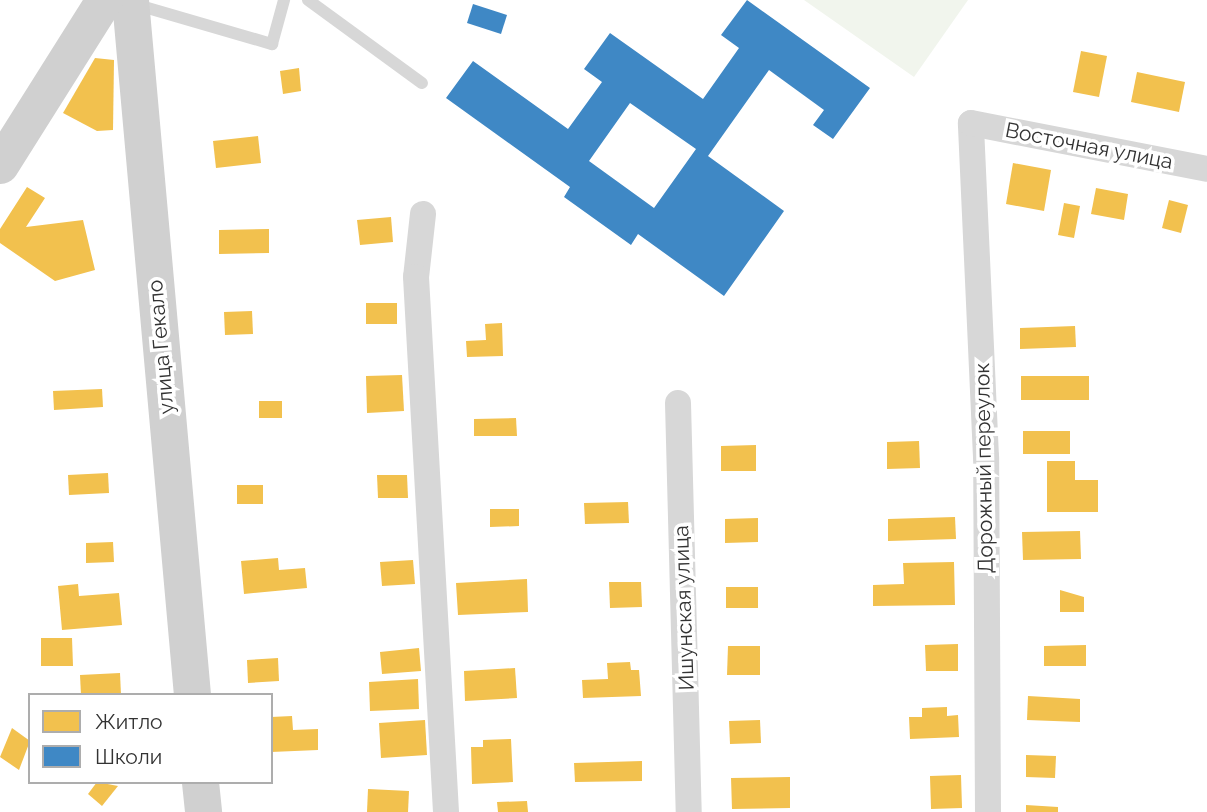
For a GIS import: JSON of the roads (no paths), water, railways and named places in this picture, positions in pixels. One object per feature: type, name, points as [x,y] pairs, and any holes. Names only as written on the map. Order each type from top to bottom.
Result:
[{"type":"main road","points":[[0,165],[121,1]]},
{"type":"main road","name":"улица Гекало","points":[[121,1],[192,693]]},
{"type":"main road","points":[[200,784],[203,812]]},
{"type":"street","name":"Восточная улица","points":[[971,123],[1207,169]]},
{"type":"street","name":"Дорожный переулок","points":[[971,123],[986,457],[988,812]]},
{"type":"street","points":[[423,214],[416,277],[446,812]]},
{"type":"street","name":"Ишунская улица","points":[[678,403],[690,812]]},
{"type":"lane","points":[[121,1],[272,44],[284,0]]},
{"type":"lane","points":[[308,0],[422,83]]}]
